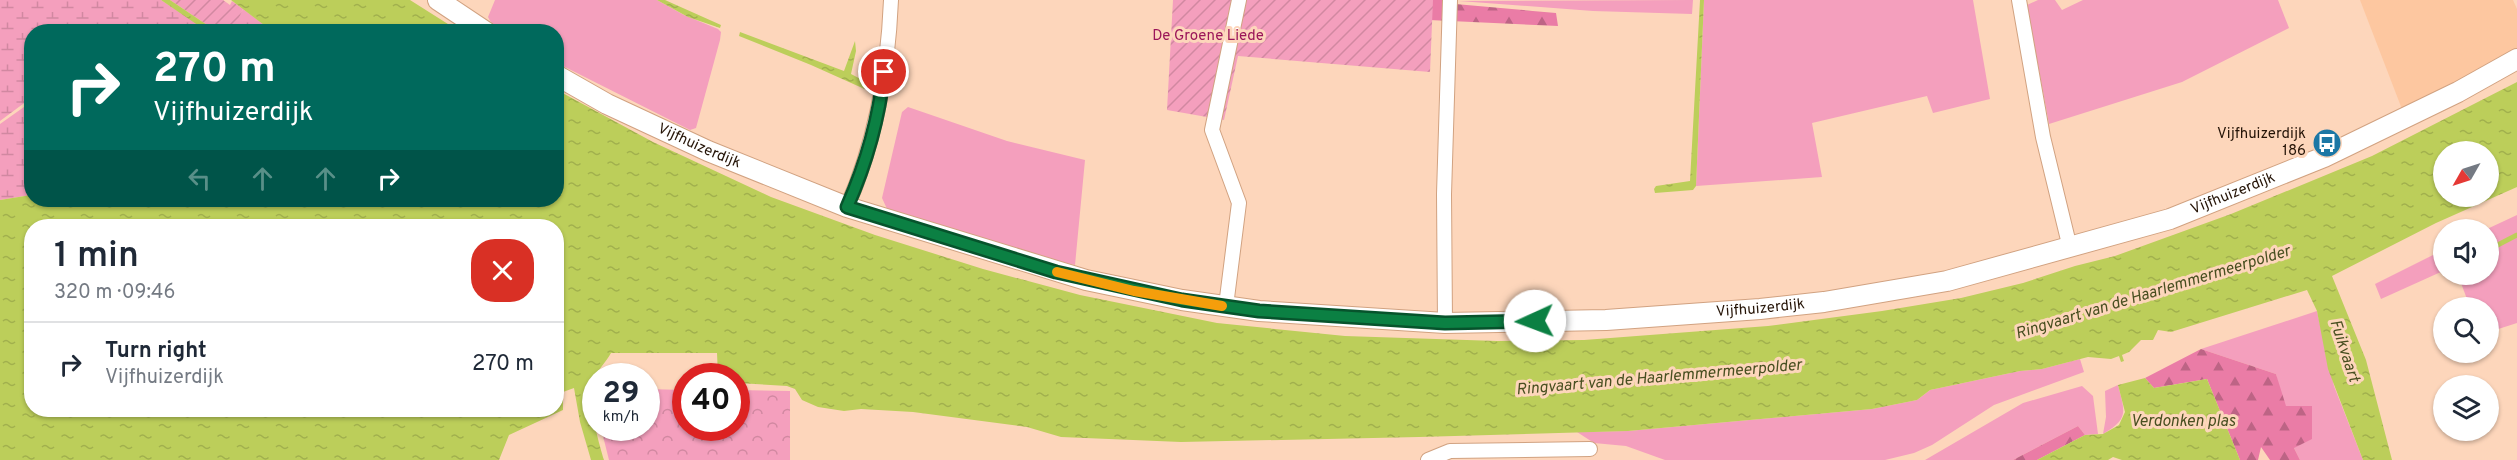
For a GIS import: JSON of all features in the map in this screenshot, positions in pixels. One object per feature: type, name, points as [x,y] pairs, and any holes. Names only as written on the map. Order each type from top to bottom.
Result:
[{"type":"street","points":[[438,0],[474,24]]},
{"type":"street","points":[[847,207],[858,182],[876,125],[891,0]]},
{"type":"street","points":[[1226,306],[1239,203],[1212,130],[1239,0]]},
{"type":"street","points":[[1445,323],[1444,200],[1450,0]]},
{"type":"street","points":[[2019,0],[2043,137],[2070,248]]},
{"type":"street","name":"Vijfhuizerdijk","points":[[564,80],[607,104],[708,151],[847,207],[1080,278],[1182,300],[1226,306],[1445,323],[1606,320],[1760,309],[1824,302],[1947,281],[2170,219],[2324,157],[2458,92],[2517,59]]},
{"type":"street","points":[[1428,460],[1450,451],[1590,449]]},
{"type":"shaded area","points":[[2360,0],[2513,0],[2517,9],[2517,59],[2405,117]]},
{"type":"green space","points":[[0,0],[161,0],[198,24],[24,24],[24,103],[0,121]]},
{"type":"green space","points":[[170,0],[223,0],[230,5],[232,1],[243,9],[236,24],[206,24]]},
{"type":"green space","points":[[495,0],[657,0],[684,15],[718,29],[721,32],[720,40],[696,128],[690,130],[564,67],[564,24],[493,24],[488,17]]},
{"type":"green space","name":"De Groene Liede","points":[[1173,0],[1433,0],[1430,72],[1238,56],[1224,120],[1167,110]]},
{"type":"green space","points":[[1430,0],[1556,13],[1558,26],[1429,20]]},
{"type":"green space","points":[[1693,0],[1692,14],[1593,11],[1459,1]]},
{"type":"green space","points":[[1704,0],[1973,0],[1990,99],[1933,113],[1927,96],[1812,123],[1822,177],[1696,186]]},
{"type":"green space","points":[[2038,0],[2055,0],[2062,10],[2083,0],[2278,0],[2289,28],[2182,82],[2049,124],[2027,5]]},
{"type":"green space","points":[[243,9],[263,24],[236,24]]},
{"type":"green space","points":[[24,107],[24,196],[0,200],[0,124]]},
{"type":"green space","points":[[908,107],[1007,141],[1085,160],[1075,265],[1001,247],[888,211],[882,198],[902,112]]},
{"type":"green space","points":[[2517,215],[2517,323],[2499,329],[2499,297],[2466,297],[2462,285],[2499,285],[2499,223]]},
{"type":"green space","points":[[2433,255],[2433,276],[2381,299],[2375,284]]},
{"type":"green space","points":[[2317,311],[2334,386],[2363,460],[2300,460],[2294,448],[2276,374],[2201,349]]},
{"type":"green space","points":[[2201,349],[2276,374],[2286,406],[2312,406],[2312,439],[2294,448],[2300,460],[2270,460],[2261,447],[2258,460],[2240,460],[2207,379],[2154,388],[2145,378]]},
{"type":"green space","points":[[2080,359],[2084,372],[1994,405],[1932,445],[1914,453],[1885,460],[1665,460],[1626,446],[1594,443],[1577,432],[1628,431],[1872,409],[1917,400],[1930,390],[2020,371],[2042,369]]},
{"type":"green space","points":[[2118,385],[2123,414],[2117,424],[2103,434],[2106,417],[2105,391]]},
{"type":"green space","points":[[2082,386],[2093,396],[2098,434],[2085,435],[2078,426],[2013,460],[1925,460],[2023,403]]},
{"type":"green space","points":[[660,389],[672,390],[672,441],[750,441],[750,390],[790,391],[790,460],[609,460],[604,441],[660,441]]},
{"type":"green space","points":[[2078,426],[2085,435],[2037,460],[2013,460]]},
{"type":"water","points":[[161,0],[170,0],[206,24],[196,24]]},
{"type":"water","points":[[231,0],[410,0],[448,24],[263,24]]},
{"type":"water","points":[[657,0],[665,0],[721,25],[720,28],[688,17]]},
{"type":"water","points":[[1700,0],[1704,0],[1696,186],[1693,190],[1655,193],[1656,186],[1690,181]]},
{"type":"water","points":[[740,32],[844,71],[855,41],[856,51],[851,74],[872,85],[869,91],[739,36]]},
{"type":"water","points":[[2517,82],[2517,187],[2499,195],[2499,141],[2433,141],[2433,207],[2472,207],[2445,219],[2433,219],[2433,225],[2332,276],[2366,360],[2392,460],[2363,460],[2328,369],[2317,311],[2307,290],[2171,332],[2158,330],[2153,340],[2141,340],[2129,352],[2122,355],[2124,361],[2121,362],[2119,356],[2111,359],[2088,357],[2042,369],[2020,371],[1930,390],[1917,400],[1872,409],[1628,431],[1181,442],[1061,437],[1027,427],[913,412],[861,409],[844,411],[818,407],[802,400],[795,389],[787,386],[750,384],[750,363],[717,363],[717,353],[611,353],[604,363],[582,363],[582,429],[574,388],[564,392],[564,219],[24,219],[24,417],[548,417],[509,435],[499,460],[0,460],[0,200],[24,196],[24,207],[564,207],[564,94],[653,142],[771,197],[875,235],[983,269],[1080,295],[1217,323],[1345,336],[1497,341],[1584,340],[1768,326],[1882,311],[1961,298],[2023,283],[2115,256],[2231,214],[2372,156]]},
{"type":"water","name":"Verdonken plas","points":[[2145,378],[2154,388],[2207,379],[2240,460],[2122,460],[2113,457],[2108,460],[2037,460],[2085,435],[2103,434],[2119,425],[2125,412],[2118,385]]},
{"type":"water","points":[[586,441],[599,441],[604,460],[591,460]]},
{"type":"waterway","points":[[2499,244],[2517,235]]},
{"type":"slow traffic","points":[[1057,272],[1134,291],[1222,306]]},
{"type":"place","name":"Vijfhuizerdijk 186","points":[[2327,143]]},
{"type":"route","points":[[884,72],[876,125],[858,182],[847,207],[1056,272],[1182,300],[1259,311],[1445,323],[1535,321]]},
{"type":"water label","name":"Ringvaart van de Haarlemmermeerpolder","points":[[2153,293]]},
{"type":"water label","name":"Fuikvaart","points":[[2344,351]]},
{"type":"water label","name":"Ringvaart van de Haarlemmermeerpolder","points":[[1659,378]]}]
